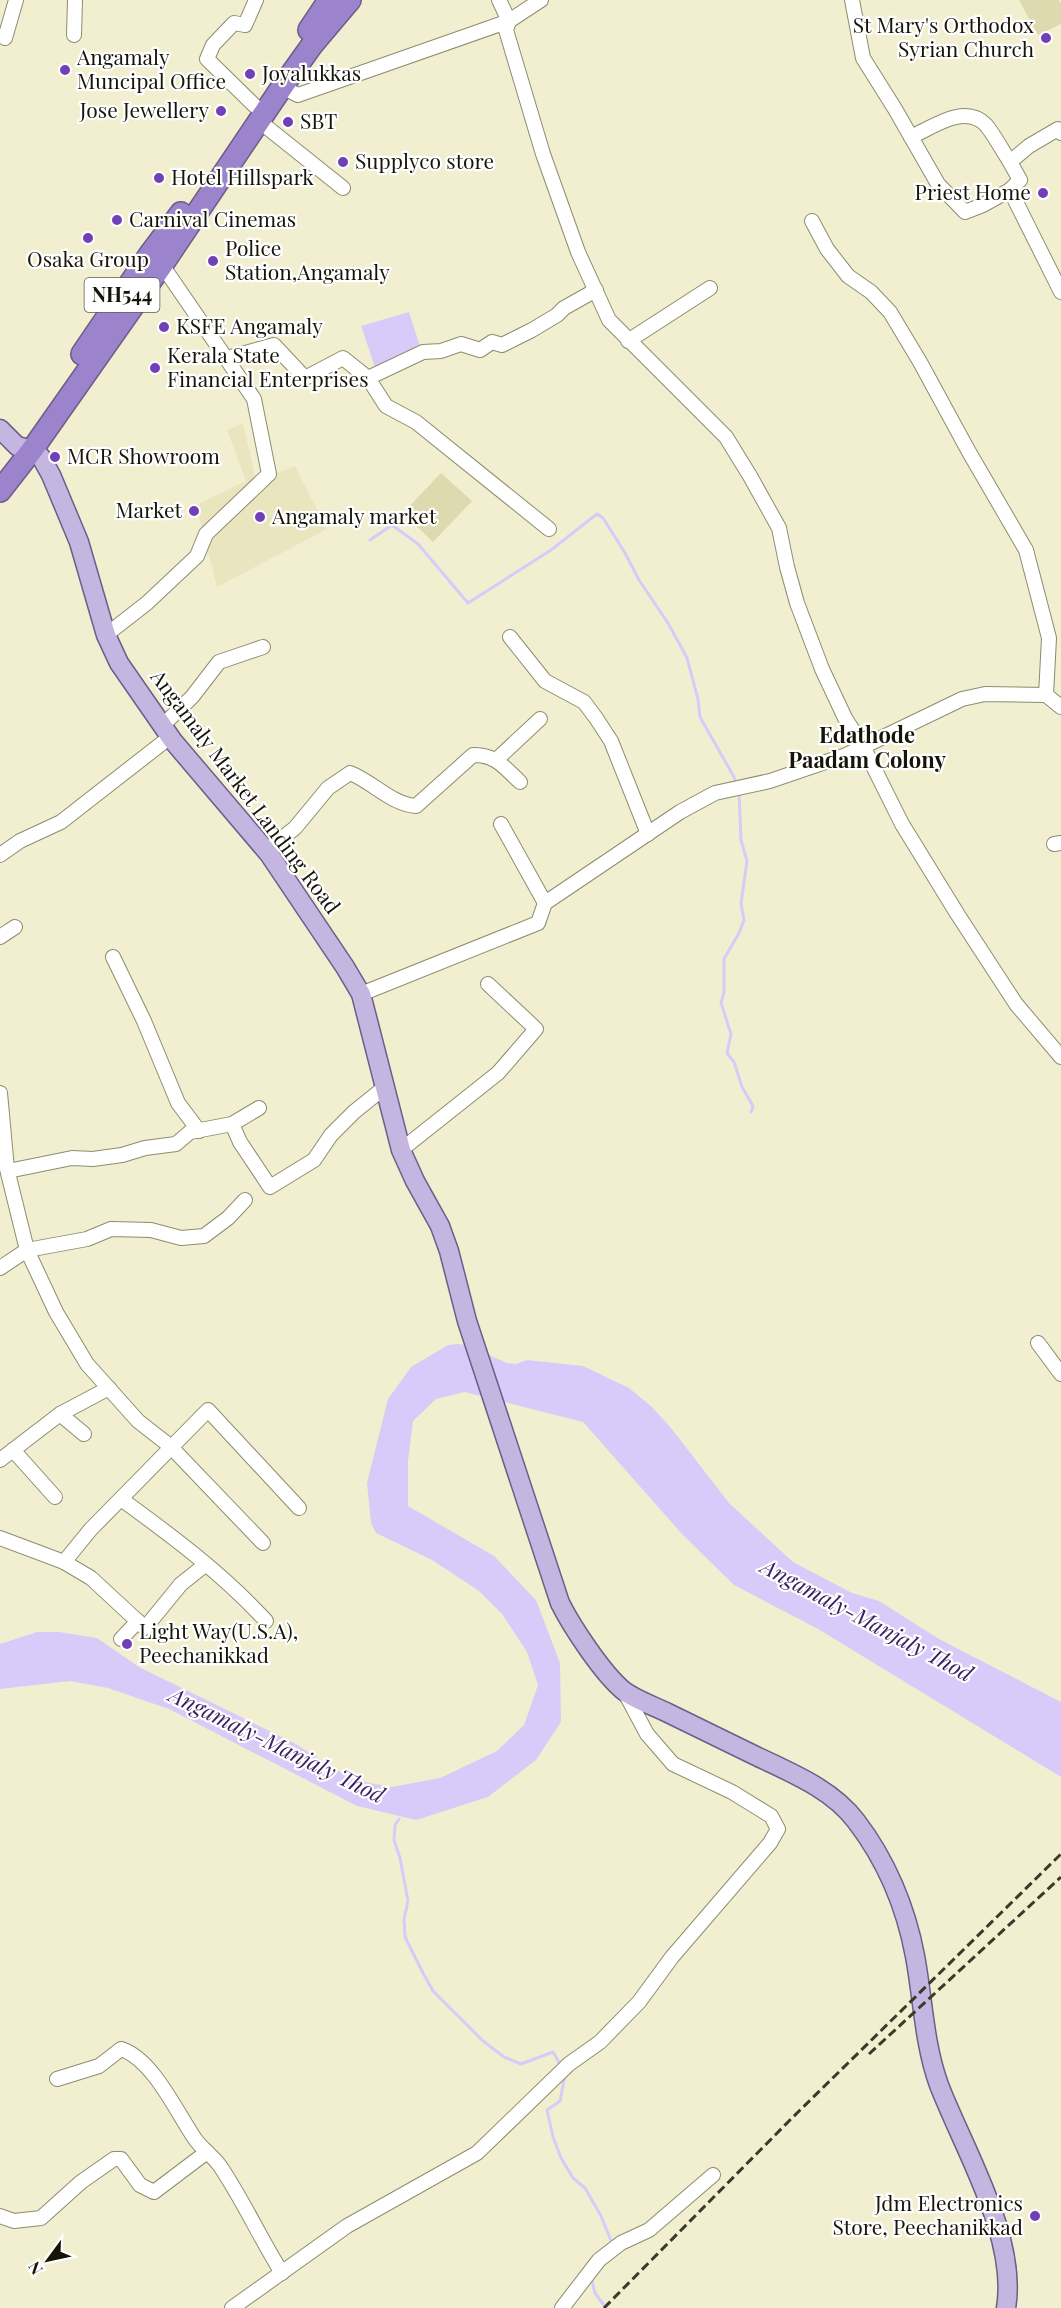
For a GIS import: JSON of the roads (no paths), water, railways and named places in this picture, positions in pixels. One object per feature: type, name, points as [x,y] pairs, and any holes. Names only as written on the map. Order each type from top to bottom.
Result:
[{"type":"highway","name":"NH544","points":[[0,470],[25,448],[162,265],[329,0]]},
{"type":"highway","name":"NH544","points":[[0,491],[25,448],[257,114],[282,87],[312,45],[350,0]]},
{"type":"main road","name":"Angamaly Market Landing Road","points":[[0,429],[41,457],[62,497],[79,542],[106,635],[119,663],[166,731],[265,850],[302,902],[361,994],[402,1150],[415,1181],[440,1226],[449,1251],[466,1322],[560,1603],[570,1623],[624,1691]]},
{"type":"main road","points":[[624,1691],[804,1779],[833,1799],[855,1819],[882,1861],[898,1895],[915,1955],[926,2031],[938,2083],[997,2223],[1004,2248],[1008,2273],[1006,2308]]},
{"type":"street","points":[[5,38],[16,0]]},
{"type":"street","points":[[74,35],[75,0]]},
{"type":"street","points":[[256,0],[245,25],[234,23],[213,45],[207,59],[257,114],[343,188]]},
{"type":"street","points":[[499,0],[509,21],[506,30],[543,154],[578,252],[609,320],[726,437],[750,476],[779,528],[797,603],[822,669],[845,718],[863,746],[902,824],[958,915],[1016,1004],[1061,1057]]},
{"type":"street","points":[[282,87],[297,95],[509,21],[541,0]]},
{"type":"street","points":[[852,0],[863,58],[938,183],[964,212],[983,205],[1010,190],[1020,180],[985,124],[973,117],[960,115],[911,137]]},
{"type":"street","points":[[1010,162],[1029,146],[1058,129],[1061,133]]},
{"type":"street","points":[[1010,190],[1061,292]]},
{"type":"street","points":[[812,221],[831,255],[848,276],[871,292],[890,312],[1026,550],[1049,638],[1046,695]]},
{"type":"street","points":[[106,635],[147,603],[198,556],[206,534],[269,474],[254,399],[162,265]]},
{"type":"street","points":[[628,341],[710,288]]},
{"type":"street","points":[[368,378],[423,352],[441,351],[461,344],[480,350],[492,342],[502,345],[532,330],[596,290]]},
{"type":"street","points":[[227,358],[274,345],[305,378],[343,358],[368,378],[386,406],[416,422],[549,529]]},
{"type":"street","points":[[510,637],[545,681],[584,702],[596,718],[611,741],[648,834]]},
{"type":"street","points":[[0,855],[20,841],[61,822],[166,731],[219,662],[263,647]]},
{"type":"street","points":[[361,994],[538,923],[545,903],[691,805],[715,794],[770,781],[846,755],[962,699],[985,694],[1046,695],[1061,707]]},
{"type":"street","points":[[496,760],[540,720]]},
{"type":"street","points":[[265,850],[295,828],[328,788],[350,773],[363,778],[403,805],[416,806],[473,755],[486,754],[520,782]]},
{"type":"street","points":[[501,824],[545,903]]},
{"type":"street","points":[[0,937],[15,927]]},
{"type":"street","points":[[113,957],[144,1021],[178,1103],[199,1131]]},
{"type":"street","points":[[402,1150],[498,1073],[536,1029],[488,984]]},
{"type":"street","points":[[232,1124],[240,1142],[270,1187],[314,1160],[331,1135],[354,1112],[385,1087]]},
{"type":"street","points":[[0,1093],[8,1172],[27,1250],[56,1312],[87,1364],[138,1421],[170,1446],[263,1543]]},
{"type":"street","points":[[8,1172],[72,1158],[93,1159],[176,1144],[190,1132],[232,1124],[259,1108]]},
{"type":"street","points":[[0,1268],[27,1250],[87,1239],[111,1229],[151,1230],[181,1238],[204,1236],[228,1218],[245,1200]]},
{"type":"street","points":[[1038,1343],[1061,1374]]},
{"type":"street","points":[[0,1460],[60,1414],[109,1388]]},
{"type":"street","points":[[64,1562],[91,1529],[170,1446],[202,1414],[210,1410],[300,1508]]},
{"type":"street","points":[[60,1414],[84,1434]]},
{"type":"street","points":[[13,1450],[55,1497]]},
{"type":"street","points":[[121,1499],[183,1544],[245,1598],[266,1621]]},
{"type":"street","points":[[0,1538],[64,1562],[91,1578],[145,1628],[181,1584],[205,1565]]},
{"type":"street","points":[[121,1639],[138,1622]]},
{"type":"street","points":[[232,2308],[347,2226],[477,2153],[563,2071],[600,2042],[639,2002],[672,1957],[770,1843],[777,1829],[771,1816],[732,1792],[673,1764],[647,1734],[624,1691]]},
{"type":"street","points":[[57,2079],[99,2066],[121,2049],[129,2051],[154,2076],[176,2106],[196,2140],[219,2164],[282,2273]]},
{"type":"street","points":[[0,2216],[14,2221],[41,2218],[81,2182],[114,2159],[121,2159],[140,2185],[154,2192],[207,2152]]},
{"type":"street","points":[[562,2308],[599,2260],[621,2242],[649,2230],[713,2175]]},
{"type":"water","points":[[409,312],[420,346],[376,370],[361,326]]},
{"type":"water","name":"Angamaly-Manjaly Thod","points":[[448,1345],[466,1345],[507,1363],[516,1364],[527,1360],[583,1366],[629,1388],[652,1407],[671,1428],[729,1503],[793,1562],[852,1593],[879,1601],[939,1639],[1061,1702],[1061,1777],[818,1629],[734,1585],[682,1534],[583,1422],[465,1392],[436,1399],[413,1421],[408,1461],[408,1506],[494,1556],[536,1600],[560,1663],[561,1722],[536,1760],[488,1797],[416,1820],[357,1806],[169,1709],[108,1688],[70,1681],[0,1689],[0,1644],[37,1632],[59,1632],[97,1638],[139,1667],[294,1743],[353,1780],[392,1787],[440,1778],[497,1751],[524,1725],[538,1685],[527,1652],[502,1614],[479,1591],[432,1560],[376,1533],[371,1523],[367,1483],[388,1399],[411,1367]]},
{"type":"waterway","points":[[370,540],[392,525],[418,544],[468,603],[551,550],[597,514],[603,518],[687,658],[698,699],[700,717],[737,785]]},
{"type":"waterway","points":[[739,792],[741,840],[747,861],[741,904],[744,920],[724,959],[724,992],[721,1003],[731,1034],[727,1053],[734,1062],[742,1087],[753,1106],[751,1112]]},
{"type":"waterway","points":[[399,1819],[395,1825],[394,1840],[400,1858],[408,1901],[404,1919],[405,1937],[433,1991],[482,2040],[504,2057],[521,2064],[553,2052],[561,2066]]},
{"type":"waterway","points":[[565,2075],[560,2101],[547,2110],[553,2137],[561,2158],[573,2178],[585,2188],[601,2216],[612,2243]]},
{"type":"waterway","points":[[591,2277],[595,2293],[606,2308]]},
{"type":"railway","points":[[604,2308],[792,2118],[1061,1854]]},
{"type":"railway","points":[[869,2054],[1061,1877]]},
{"type":"place","name":"St Mary's Orthodox Syrian Church","points":[[1046,38]]},
{"type":"place","name":"Angamaly Muncipal Office","points":[[65,70]]},
{"type":"place","name":"Joyalukkas","points":[[250,74]]},
{"type":"place","name":"Jose Jewellery","points":[[221,111]]},
{"type":"place","name":"SBT","points":[[288,122]]},
{"type":"place","name":"Supplyco store","points":[[343,162]]},
{"type":"place","name":"Hotel Hillspark","points":[[159,178]]},
{"type":"place","name":"Priest Home","points":[[1043,193]]},
{"type":"place","name":"Carnival Cinemas","points":[[117,220]]},
{"type":"place","name":"Osaka Group","points":[[88,238]]},
{"type":"place","name":"Police Station,Angamaly","points":[[213,261]]},
{"type":"place","name":"KSFE Angamaly","points":[[164,327]]},
{"type":"place","name":"Kerala State Financial Enterprises","points":[[155,368]]},
{"type":"place","name":"MCR Showroom","points":[[55,457]]},
{"type":"place","name":"Market","points":[[194,511]]},
{"type":"place","name":"Angamaly market","points":[[260,517]]},
{"type":"place","name":"Light Way(U.S.A), Peechanikkad","points":[[127,1644]]},
{"type":"place","name":"Jdm Electronics Store, Peechanikkad","points":[[1035,2216]]},
{"type":"district","name":"Edathode Paadam Colony","points":[[867,748]]}]
